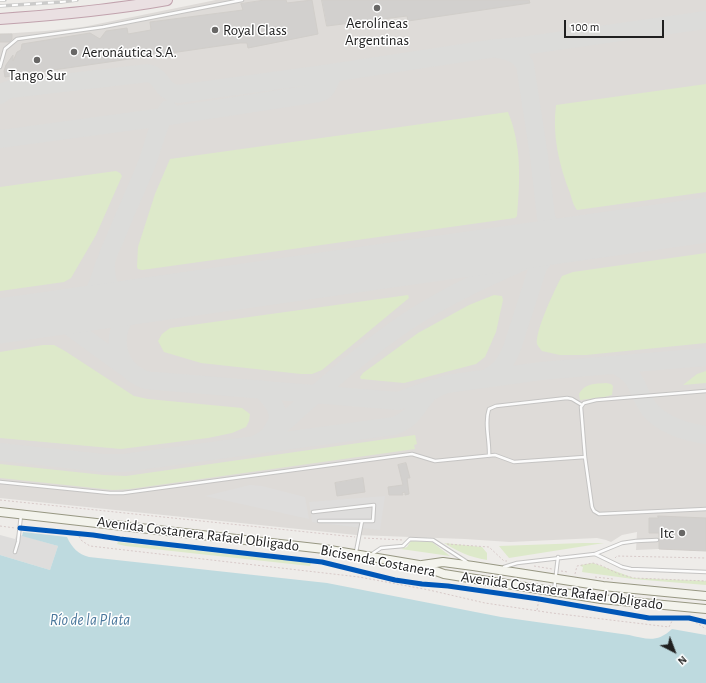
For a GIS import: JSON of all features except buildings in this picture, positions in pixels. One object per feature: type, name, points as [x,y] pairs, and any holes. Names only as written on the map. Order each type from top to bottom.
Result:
[{"type":"highway","points":[[0,19],[66,15],[167,0]]},
{"type":"main road","name":"Avenida Costanera Rafael Obligado","points":[[0,512],[324,549],[420,565],[444,574],[620,601],[704,610]]},
{"type":"main road","name":"Avenida Costanera Rafael Obligado","points":[[420,565],[443,562],[556,574],[640,590],[706,596]]},
{"type":"lane","points":[[0,67],[5,50],[17,39],[103,27],[242,0]]},
{"type":"lane","points":[[582,405],[589,401],[596,400],[706,391]]},
{"type":"lane","points":[[489,456],[490,448],[486,416],[489,409],[496,406],[567,398],[572,399],[582,405]]},
{"type":"lane","points":[[582,405],[585,457],[592,507],[596,512],[599,514],[706,509]]},
{"type":"lane","points":[[0,482],[123,493],[412,454],[436,461],[495,455],[514,462],[585,457]]},
{"type":"lane","points":[[313,512],[374,505],[373,521],[319,521]]},
{"type":"lane","points":[[15,552],[18,542],[21,514]]},
{"type":"lane","points":[[356,554],[362,521]]},
{"type":"lane","points":[[369,556],[381,548],[403,546],[407,541],[413,539],[432,540],[473,566]]},
{"type":"lane","points":[[500,569],[516,563],[595,554],[613,548],[622,543],[657,540]]},
{"type":"lane","points":[[595,554],[611,563],[631,569],[706,572]]},
{"type":"lane","points":[[554,591],[558,558]]},
{"type":"path","points":[[0,500],[407,541]]},
{"type":"path","points":[[0,526],[20,528]]},
{"type":"path","points":[[70,533],[85,534]]},
{"type":"path","points":[[77,534],[82,541],[90,546],[359,577],[430,590],[486,603],[670,627],[679,619],[706,622]]},
{"type":"path","points":[[437,543],[489,547],[504,561],[516,563]]},
{"type":"path","points":[[611,563],[617,556],[706,558]]},
{"type":"path","points":[[530,565],[556,574],[568,573]]},
{"type":"path","points":[[590,576],[613,579]]},
{"type":"path","points":[[532,598],[547,601]]},
{"type":"path","points":[[537,610],[539,599]]},
{"type":"path","points":[[679,619],[706,629]]},
{"type":"shaded area","points":[[216,0],[706,0],[706,551],[659,549],[636,550],[637,532],[622,535],[611,542],[597,538],[510,542],[356,535],[0,498],[0,34],[83,27]]},
{"type":"shaded area","points":[[250,485],[262,486],[305,497],[309,519],[205,496]]},
{"type":"shaded area","points":[[385,496],[380,530],[312,522],[309,502]]},
{"type":"shaded area","points":[[17,534],[58,546],[50,570],[0,555],[0,535],[15,539]]},
{"type":"green space","points":[[706,84],[706,192],[577,210],[566,182],[557,150],[555,127],[556,105]]},
{"type":"green space","points":[[508,112],[516,138],[519,164],[518,203],[517,216],[515,218],[142,270],[138,269],[137,267],[138,247],[155,194],[170,159]]},
{"type":"green space","points":[[116,171],[122,176],[96,235],[71,278],[64,282],[0,291],[0,187]]},
{"type":"green space","points":[[706,253],[706,343],[586,355],[560,355],[542,351],[537,345],[537,338],[542,320],[562,276],[573,272]]},
{"type":"green space","points":[[408,295],[409,298],[322,370],[312,374],[201,363],[164,352],[158,341],[162,334],[170,328]]},
{"type":"green space","points":[[494,295],[502,296],[503,300],[496,332],[485,357],[476,364],[404,383],[361,379],[360,377],[363,373],[418,333],[469,305]]},
{"type":"green space","points":[[43,345],[54,345],[65,351],[134,396],[148,399],[242,408],[250,414],[249,421],[246,427],[232,433],[208,438],[121,449],[0,438],[0,352]]},
{"type":"green space","points":[[706,371],[706,383],[683,385],[697,374]]},
{"type":"green space","points":[[606,383],[613,386],[612,395],[580,400],[579,394],[581,390],[587,386]]},
{"type":"green space","points":[[415,435],[417,444],[414,445],[415,449],[130,489],[113,490],[0,478],[0,464],[126,476]]},
{"type":"green space","points":[[411,541],[432,542],[450,556],[401,549],[407,547]]},
{"type":"green space","points":[[118,542],[311,563],[310,566],[126,546],[117,544]]},
{"type":"green space","points":[[444,543],[482,547],[487,553],[487,560],[464,554]]},
{"type":"green space","points":[[604,543],[509,558],[499,546]]},
{"type":"green space","points":[[593,563],[634,578],[706,581],[706,585],[633,579],[582,572],[583,567],[580,566],[581,565]]},
{"type":"water","name":"Río de la Plata","points":[[23,532],[67,537],[76,550],[89,557],[327,583],[501,617],[629,635],[647,639],[657,638],[672,629],[706,635],[706,683],[0,683],[0,555],[50,570],[58,546],[22,536]]},
{"type":"taxiway","points":[[0,95],[11,89],[148,73],[157,78],[168,90],[178,94],[496,48],[522,46],[706,20]]},
{"type":"taxiway","points":[[498,49],[514,54],[520,58],[525,65],[539,156],[546,217],[554,231],[560,235],[576,238]]},
{"type":"taxiway","points":[[0,139],[156,118],[319,93],[325,90],[334,73]]},
{"type":"taxiway","points":[[135,302],[122,298],[110,287],[106,275],[106,261],[147,163],[161,122],[168,109]]},
{"type":"taxiway","points":[[256,444],[265,439],[352,363],[408,321],[444,299],[558,246]]},
{"type":"taxiway","points":[[487,378],[500,369],[507,358],[512,348],[538,267],[553,249]]},
{"type":"taxiway","points":[[67,312],[75,310],[85,304],[90,298],[96,289],[105,263]]},
{"type":"taxiway","points":[[157,299],[141,305],[130,312],[122,323],[119,332],[118,341],[121,359],[133,373],[144,379],[152,381],[398,401],[434,388]]},
{"type":"taxiway","points":[[38,316],[52,317],[63,322],[125,367]]},
{"type":"taxiway","points":[[0,452],[103,463],[124,463],[394,426],[406,420],[429,393],[447,384],[541,371],[706,357]]},
{"type":"taxiway","points":[[615,365],[629,374],[634,380],[645,403],[656,416],[676,427],[706,435]]},
{"type":"taxiway","points":[[261,389],[272,402],[278,415],[278,419],[271,433]]},
{"type":"runway","points":[[0,321],[706,220]]},
{"type":"railway","points":[[0,0],[5,0]]},
{"type":"railway","points":[[0,6],[77,0]]},
{"type":"cycle path","name":"Bicisenda Costanera","points":[[20,528],[93,535],[322,562],[395,580],[539,599],[649,618],[689,618],[706,622]]},
{"type":"place","name":"Aerolíneas Argentinas","points":[[377,8]]},
{"type":"place","name":"Royal Class","points":[[215,30]]},
{"type":"place","name":"Aeronáutica S.A.","points":[[74,52]]},
{"type":"place","name":"Tango Sur","points":[[37,60]]},
{"type":"place","name":"Itc","points":[[682,533]]}]
